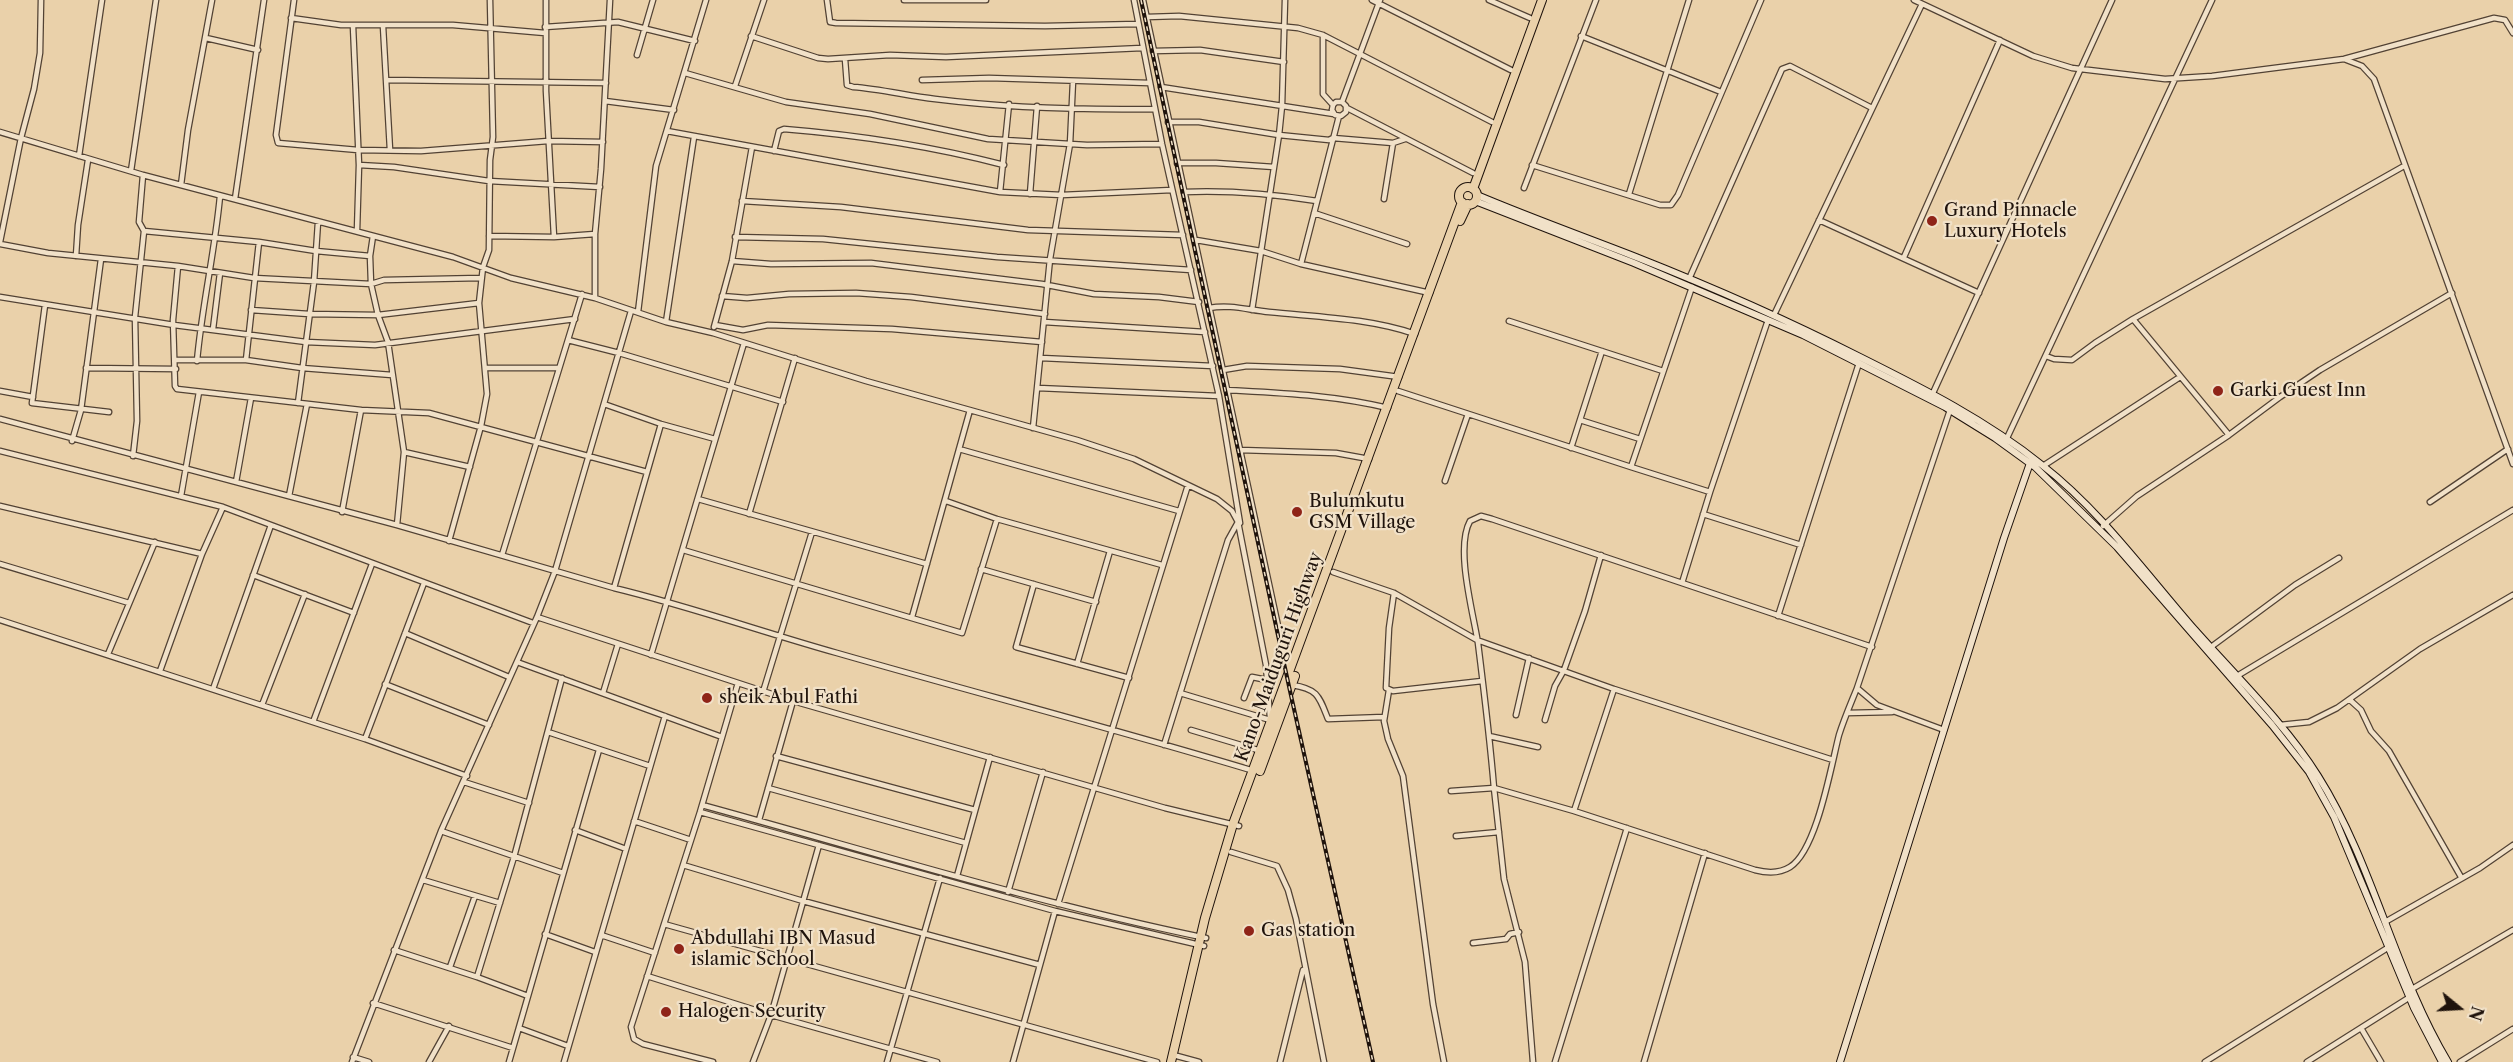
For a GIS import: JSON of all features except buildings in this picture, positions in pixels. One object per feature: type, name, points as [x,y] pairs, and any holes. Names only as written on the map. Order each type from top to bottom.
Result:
[{"type":"highway","name":"Kano-Maiduguri Highway","points":[[1174,1060],[1203,942],[1236,825],[1270,724],[1415,334],[1423,318],[1430,293],[1470,196],[1473,173],[1536,0]]},
{"type":"highway","name":"Kano-Maiduguri Highway","points":[[1203,942],[1236,825],[1292,685],[1423,318],[1542,0]]},
{"type":"street","points":[[41,0],[40,53],[34,89],[21,138],[0,243],[76,256],[178,266],[254,278],[371,284],[384,280],[482,278]]},
{"type":"street","points":[[79,156],[102,0]]},
{"type":"street","points":[[131,171],[156,0]]},
{"type":"street","points":[[181,185],[188,130],[212,0]]},
{"type":"street","points":[[235,199],[264,0]]},
{"type":"street","points":[[294,0],[276,141],[287,145],[358,150],[421,151],[548,141],[603,142]]},
{"type":"street","points":[[449,541],[481,426],[487,394],[479,303],[483,267],[489,250],[489,181],[493,146],[490,0]]},
{"type":"street","points":[[546,0],[546,83],[554,237]]},
{"type":"street","points":[[595,298],[595,234],[603,142],[610,0]]},
{"type":"street","points":[[637,55],[652,0]]},
{"type":"street","points":[[638,312],[656,166],[706,0]]},
{"type":"street","points":[[735,86],[764,0]]},
{"type":"street","points":[[827,0],[830,22],[836,23],[1046,26],[1138,24]]},
{"type":"street","points":[[904,0],[986,0]]},
{"type":"street","points":[[1134,0],[1154,109],[1219,396],[1267,680],[1270,724],[1180,693]]},
{"type":"street","points":[[1143,0],[1292,685],[1313,690],[1320,697],[1328,719],[1384,717]]},
{"type":"street","points":[[1251,310],[1271,194],[1282,106],[1285,1],[1277,0]]},
{"type":"street","points":[[1372,0],[1380,2],[1511,70]]},
{"type":"street","points":[[1489,0],[1530,18]]},
{"type":"street","points":[[1524,188],[1596,0]]},
{"type":"street","points":[[1629,194],[1689,0]]},
{"type":"street","points":[[1532,165],[1660,205],[1671,205],[1678,195],[1761,0]]},
{"type":"street","points":[[1914,0],[2032,56],[2081,69],[2174,79],[2344,59],[2494,18],[2505,20],[2513,33]]},
{"type":"street","points":[[1933,393],[2112,0]]},
{"type":"street","points":[[2007,438],[2212,0]]},
{"type":"street","points":[[1342,102],[1380,2]]},
{"type":"street","points":[[1682,583],[1702,514],[1771,318],[1922,4]]},
{"type":"street","points":[[1147,17],[1179,16],[1298,28],[1323,35],[1492,122]]},
{"type":"street","points":[[291,18],[353,26],[453,26],[545,30],[618,22],[695,41]]},
{"type":"street","points":[[353,26],[359,165],[357,231]]},
{"type":"street","points":[[383,26],[390,150]]},
{"type":"street","points":[[1301,264],[1333,138],[1336,115],[1333,105],[1323,94],[1323,35]]},
{"type":"street","points":[[751,36],[818,58],[845,59],[1142,48]]},
{"type":"street","points":[[1581,36],[1721,92]]},
{"type":"street","points":[[206,38],[258,50]]},
{"type":"street","points":[[1904,257],[2000,40]]},
{"type":"street","points":[[1153,51],[1200,50],[1284,62]]},
{"type":"street","points":[[845,59],[845,81],[847,85],[853,87],[936,99],[1073,109],[1154,109]]},
{"type":"street","points":[[2344,59],[2362,66],[2374,79],[2513,464]]},
{"type":"street","points":[[1689,279],[1782,69],[1790,66],[1872,108]]},
{"type":"street","points":[[685,72],[786,102],[870,114],[1006,141],[1162,144]]},
{"type":"street","points":[[922,80],[989,78],[1149,83]]},
{"type":"street","points":[[387,80],[606,83]]},
{"type":"street","points":[[1033,428],[1050,259],[1070,144],[1073,81]]},
{"type":"street","points":[[1161,87],[1336,115],[1345,114],[1347,108]]},
{"type":"street","points":[[605,101],[674,110]]},
{"type":"street","points":[[1333,105],[1336,102],[1342,102]]},
{"type":"street","points":[[1342,102],[1347,108],[1473,173]]},
{"type":"street","points":[[1000,192],[1009,104]]},
{"type":"street","points":[[1030,194],[1037,106]]},
{"type":"street","points":[[1168,122],[1199,122],[1279,135],[1329,140],[1333,138],[1393,143],[1405,139]]},
{"type":"street","points":[[774,151],[779,131],[784,129],[886,140],[948,151],[1004,165]]},
{"type":"street","points":[[667,131],[1000,192],[1062,195],[1172,190]]},
{"type":"street","points":[[0,132],[88,160],[357,231],[483,267],[511,278],[582,294],[666,322],[712,333],[1134,459],[1223,504],[1232,511],[1242,536]]},
{"type":"street","points":[[666,322],[694,136]]},
{"type":"street","points":[[1384,199],[1393,143]]},
{"type":"street","points":[[712,333],[732,261],[752,147]]},
{"type":"street","points":[[76,256],[78,225],[88,160]]},
{"type":"street","points":[[1177,164],[1216,163],[1274,167]]},
{"type":"street","points":[[359,165],[394,167],[489,181],[600,187]]},
{"type":"street","points":[[2046,356],[2072,360],[2133,319],[2404,166]]},
{"type":"street","points":[[133,456],[137,421],[135,317],[144,231],[139,222],[143,175]]},
{"type":"street","points":[[1184,192],[1271,194],[1317,201]]},
{"type":"street","points":[[197,360],[200,327],[216,239],[220,196]]},
{"type":"street","points":[[1470,196],[1689,279],[1933,393],[2007,438],[2043,466],[2211,647],[2305,756],[2339,813],[2442,1062]]},
{"type":"street","points":[[1470,196],[1771,318],[1950,410],[2030,463],[2102,527],[2309,772],[2334,817],[2410,998],[2417,1006],[2448,1062]]},
{"type":"street","points":[[742,201],[841,207],[1055,232],[1184,235]]},
{"type":"street","points":[[0,207],[6,208]]},
{"type":"street","points":[[1314,213],[1407,244]]},
{"type":"street","points":[[1819,220],[1979,293]]},
{"type":"street","points":[[298,403],[314,282],[318,222]]},
{"type":"street","points":[[144,231],[370,256]]},
{"type":"street","points":[[489,236],[554,237],[595,234]]},
{"type":"street","points":[[373,236],[370,256],[371,284],[378,315],[388,342],[404,452],[397,525]]},
{"type":"street","points":[[735,237],[834,240],[996,257],[1191,270]]},
{"type":"street","points":[[1196,240],[1261,251],[1301,264],[1430,293]]},
{"type":"street","points":[[246,360],[259,242]]},
{"type":"street","points":[[72,441],[81,410],[101,259]]},
{"type":"street","points":[[732,261],[771,264],[871,263],[1048,285],[1094,294],[1199,302]]},
{"type":"street","points":[[178,266],[174,325],[175,386],[177,389],[361,410],[429,413],[647,472]]},
{"type":"street","points":[[213,329],[220,273]]},
{"type":"street","points":[[1631,467],[1692,287]]},
{"type":"street","points":[[722,296],[747,298],[789,294],[856,293],[911,297],[1045,314]]},
{"type":"street","points":[[2102,527],[2137,496],[2229,435],[2320,370],[2452,293]]},
{"type":"street","points":[[502,555],[582,294]]},
{"type":"street","points":[[0,297],[174,325],[306,342],[375,345],[575,319]]},
{"type":"street","points":[[251,310],[378,315],[479,303]]},
{"type":"street","points":[[45,305],[32,404],[109,412]]},
{"type":"street","points":[[1209,308],[1224,305],[1355,321],[1398,328],[1415,334]]},
{"type":"street","points":[[369,1062],[352,1060],[441,831],[466,779],[555,571],[631,310]]},
{"type":"street","points":[[2133,319],[2229,435]]},
{"type":"street","points":[[1509,321],[1663,371]]},
{"type":"street","points":[[1044,322],[1205,332]]},
{"type":"street","points":[[715,325],[743,330],[768,325],[892,329],[1042,342]]},
{"type":"street","points":[[568,340],[783,402]]},
{"type":"street","points":[[651,656],[744,343]]},
{"type":"street","points":[[1571,447],[1602,351]]},
{"type":"street","points":[[749,514],[795,358]]},
{"type":"street","points":[[1041,358],[1213,366]]},
{"type":"street","points":[[175,360],[246,360],[302,368],[392,375]]},
{"type":"street","points":[[1778,616],[1859,363]]},
{"type":"street","points":[[1223,370],[1247,366],[1340,369],[1399,377]]},
{"type":"street","points":[[86,368],[176,369]]},
{"type":"street","points":[[486,368],[558,368]]},
{"type":"street","points":[[2043,466],[2180,377]]},
{"type":"street","points":[[1038,388],[1219,396]]},
{"type":"street","points":[[1227,390],[1314,396],[1363,402],[1388,408]]},
{"type":"street","points":[[0,391],[33,397]]},
{"type":"street","points":[[1398,391],[1710,492]]},
{"type":"street","points":[[181,495],[199,392]]},
{"type":"street","points":[[236,482],[251,398]]},
{"type":"street","points":[[289,496],[307,404]]},
{"type":"street","points":[[604,404],[661,424],[715,439]]},
{"type":"street","points":[[342,512],[361,410]]},
{"type":"street","points":[[912,616],[970,410]]},
{"type":"street","points":[[1451,791],[1494,788],[1768,873],[1781,872],[1792,866],[1819,817],[1847,713],[1872,647],[1950,410]]},
{"type":"street","points":[[1445,481],[1468,414]]},
{"type":"street","points":[[0,419],[72,441],[289,496],[614,588],[668,601],[708,615],[1254,771]]},
{"type":"street","points":[[1580,420],[1640,439]]},
{"type":"street","points":[[614,588],[661,424]]},
{"type":"street","points":[[959,449],[1179,511]]},
{"type":"street","points":[[2430,502],[2508,449]]},
{"type":"street","points":[[1240,450],[1336,453],[1369,460]]},
{"type":"street","points":[[0,451],[223,507],[533,623]]},
{"type":"street","points":[[404,452],[470,467]]},
{"type":"street","points":[[1840,1062],[1997,560],[2030,463]]},
{"type":"street","points":[[1058,904],[1188,485]]},
{"type":"street","points":[[698,499],[927,564]]},
{"type":"street","points":[[946,501],[997,519],[1162,565]]},
{"type":"street","points":[[0,506],[202,554]]},
{"type":"street","points":[[160,672],[202,554],[223,507]]},
{"type":"street","points":[[2236,676],[2513,510]]},
{"type":"street","points":[[1702,514],[1801,545]]},
{"type":"street","points":[[1533,1062],[1524,962],[1519,932],[1506,889],[1477,640],[1466,574],[1464,538],[1467,526],[1475,517],[1492,519],[1872,647]]},
{"type":"street","points":[[683,550],[796,585],[912,616],[962,633],[997,519]]},
{"type":"street","points":[[1164,745],[1228,540],[1238,522]]},
{"type":"street","points":[[213,689],[271,525]]},
{"type":"street","points":[[763,692],[812,532]]},
{"type":"street","points":[[108,654],[155,542]]},
{"type":"street","points":[[1077,664],[1110,551]]},
{"type":"street","points":[[1545,720],[1555,686],[1564,670],[1585,611],[1601,555]]},
{"type":"street","points":[[2211,647],[2295,585],[2339,558]]},
{"type":"street","points":[[0,564],[129,603]]},
{"type":"street","points":[[313,722],[372,564]]},
{"type":"street","points":[[981,569],[1096,602]]},
{"type":"street","points":[[1333,572],[1394,593],[1477,640],[1614,689],[1833,760]]},
{"type":"street","points":[[254,575],[354,613]]},
{"type":"street","points":[[364,739],[424,583]]},
{"type":"street","points":[[1034,584],[1016,647],[1129,678]]},
{"type":"street","points":[[1394,593],[1385,684],[1389,690],[1384,717],[1388,739],[1403,776],[1433,1004],[1444,1062]]},
{"type":"street","points":[[262,705],[306,594]]},
{"type":"street","points":[[2278,725],[2309,722],[2350,700],[2420,649],[2513,595]]},
{"type":"street","points":[[537,617],[793,701],[1093,787],[1236,825]]},
{"type":"street","points":[[0,620],[364,739],[529,803]]},
{"type":"street","points":[[405,633],[510,677]]},
{"type":"street","points":[[603,693],[618,645]]},
{"type":"street","points":[[1516,715],[1529,658]]},
{"type":"street","points":[[517,662],[722,737]]},
{"type":"street","points":[[1244,698],[1252,677],[1267,680]]},
{"type":"street","points":[[477,976],[514,857],[562,678]]},
{"type":"street","points":[[1389,690],[1482,681]]},
{"type":"street","points":[[713,1062],[643,1044],[634,1039],[631,1027],[700,812],[738,683]]},
{"type":"street","points":[[385,684],[489,724]]},
{"type":"street","points":[[1857,687],[1877,705],[1944,730]]},
{"type":"street","points":[[1574,811],[1614,689]]},
{"type":"street","points":[[2350,700],[2361,710],[2371,731],[2389,751],[2461,877]]},
{"type":"street","points":[[759,820],[793,701]]},
{"type":"street","points":[[1847,713],[1898,712]]},
{"type":"street","points":[[564,1062],[665,716]]},
{"type":"street","points":[[1191,730],[1261,751]]},
{"type":"street","points":[[548,732],[650,766]]},
{"type":"street","points":[[1489,736],[1538,747]]},
{"type":"street","points":[[509,1062],[599,750]]},
{"type":"street","points":[[776,756],[975,810]]},
{"type":"street","points":[[957,876],[990,757]]},
{"type":"street","points":[[1008,892],[1043,772]]},
{"type":"street","points":[[768,788],[966,843]]},
{"type":"street","points":[[702,805],[1008,892],[1203,942]]},
{"type":"street","points":[[700,812],[1055,911],[1203,942]]},
{"type":"street","points":[[634,821],[691,840]]},
{"type":"street","points":[[1555,1062],[1627,828]]},
{"type":"street","points":[[575,830],[626,849]]},
{"type":"street","points":[[441,831],[563,873]]},
{"type":"street","points":[[1456,836],[1499,832]]},
{"type":"street","points":[[753,1062],[771,1015],[819,845]]},
{"type":"street","points":[[2385,922],[2513,846]]},
{"type":"street","points":[[1230,852],[1277,866],[1288,890],[1296,919],[1324,1062]]},
{"type":"street","points":[[1644,1062],[1705,853]]},
{"type":"street","points":[[683,864],[803,901],[1040,964]]},
{"type":"street","points":[[887,1062],[940,878]]},
{"type":"street","points":[[423,880],[500,903]]},
{"type":"street","points":[[450,967],[475,896]]},
{"type":"street","points":[[1013,1062],[1055,911]]},
{"type":"street","points":[[663,924],[1157,1062]]},
{"type":"street","points":[[2412,989],[2513,930]]},
{"type":"street","points":[[1473,943],[1506,939],[1510,934],[1519,932]]},
{"type":"street","points":[[545,934],[596,952]]},
{"type":"street","points":[[600,935],[655,953]]},
{"type":"street","points":[[2205,1062],[2389,947]]},
{"type":"street","points":[[394,950],[477,976],[528,996]]},
{"type":"street","points":[[1280,1062],[1304,967]]},
{"type":"street","points":[[647,976],[771,1015],[938,1062]]},
{"type":"street","points":[[2307,1062],[2314,1060],[2410,998]]},
{"type":"street","points":[[373,1003],[513,1048]]},
{"type":"street","points":[[429,1062],[449,1026]]},
{"type":"street","points":[[519,1028],[568,1046]]},
{"type":"street","points":[[2361,1028],[2381,1062]]},
{"type":"street","points":[[2460,1062],[2513,1029]]},
{"type":"street","points":[[1174,1060],[1199,1062]]},
{"type":"railway","points":[[1141,0],[1290,691],[1373,1062]]},
{"type":"place","name":"Grand Pinnacle Luxury Hotels","points":[[1932,221]]},
{"type":"place","name":"Garki Guest Inn","points":[[2218,391]]},
{"type":"place","name":"Bulumkutu GSM Village","points":[[1297,512]]},
{"type":"place","name":"sheik Abul Fathi","points":[[707,698]]},
{"type":"place","name":"Gas station","points":[[1249,931]]},
{"type":"place","name":"Abdullahi IBN Masud islamic School","points":[[679,949]]},
{"type":"place","name":"Halogen Security","points":[[666,1012]]}]
